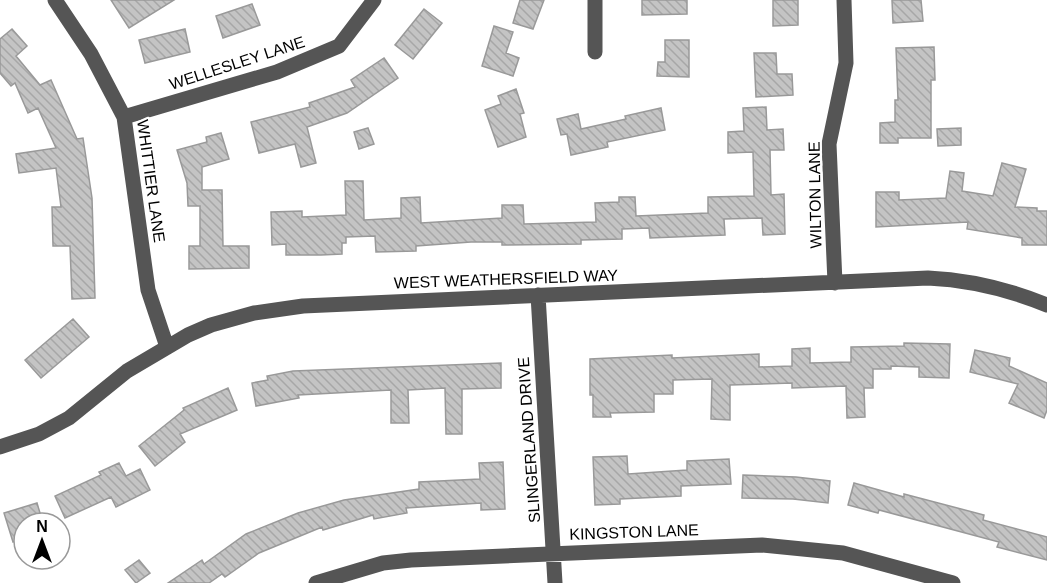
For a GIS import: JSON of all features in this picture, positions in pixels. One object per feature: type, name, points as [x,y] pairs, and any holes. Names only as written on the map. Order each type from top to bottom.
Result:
[{"type":"street","name":"WHITTIER LANE","points":[[54,0],[91,54],[124,117],[148,290],[167,347]]},
{"type":"street","name":"WELLESLEY LANE","points":[[124,117],[277,72],[339,46],[374,0]]},
{"type":"street","points":[[595,0],[595,52]]},
{"type":"street","name":"WILTON LANE","points":[[835,284],[829,144],[846,63],[844,0]]},
{"type":"street","name":"WEST WEATHERSFIELD WAY","points":[[0,447],[39,434],[69,418],[128,371],[188,335],[254,312],[538,295],[835,284],[928,278],[952,279],[1000,288],[1047,305]]},
{"type":"street","name":"SLINGERLAND DRIVE","points":[[538,295],[555,583]]},
{"type":"street","name":"KINGSTON LANE","points":[[316,583],[383,564],[411,560],[762,545],[843,553],[953,583]]},
{"type":"building","points":[[111,0],[174,0],[129,28]]},
{"type":"building","points":[[520,0],[544,0],[533,29],[513,23]]},
{"type":"building","points":[[642,0],[687,0],[687,14],[642,15]]},
{"type":"building","points":[[773,0],[798,0],[798,25],[773,26]]},
{"type":"building","points":[[892,0],[921,0],[923,21],[893,23]]},
{"type":"building","points":[[252,4],[260,25],[223,38],[216,16]]},
{"type":"building","points":[[424,9],[442,23],[413,59],[395,45]]},
{"type":"building","points":[[494,26],[513,32],[506,53],[519,58],[513,76],[482,66]]},
{"type":"building","points":[[12,29],[27,46],[16,56],[40,85],[51,80],[77,139],[83,138],[92,198],[95,298],[72,299],[70,246],[53,246],[52,207],[61,207],[56,168],[19,173],[16,154],[56,148],[38,108],[28,113],[15,83],[11,86],[0,73],[0,39]]},
{"type":"building","points":[[185,29],[190,52],[145,63],[139,40]]},
{"type":"building","points":[[665,40],[689,40],[689,77],[657,76],[658,62],[665,62]]},
{"type":"building","points":[[934,47],[935,80],[931,80],[931,138],[898,138],[898,143],[880,143],[880,123],[895,122],[895,100],[898,100],[896,48]]},
{"type":"building","points":[[754,53],[776,53],[777,74],[792,74],[793,95],[756,97]]},
{"type":"building","points":[[384,58],[398,78],[347,113],[307,127],[316,163],[301,167],[295,144],[259,153],[251,122],[310,107],[309,103],[355,87],[351,80]]},
{"type":"building","points":[[516,89],[524,113],[520,114],[526,137],[498,147],[485,110],[501,104],[498,96]]},
{"type":"building","points":[[766,107],[767,130],[783,129],[784,150],[770,150],[771,195],[784,194],[785,234],[763,235],[762,218],[724,219],[725,235],[650,238],[649,228],[622,229],[622,239],[581,240],[581,244],[502,245],[502,242],[471,242],[416,246],[416,251],[376,252],[375,236],[346,237],[346,243],[342,243],[342,254],[321,255],[286,255],[286,244],[272,245],[271,212],[302,211],[302,217],[346,215],[345,181],[363,181],[364,220],[401,218],[401,198],[420,197],[421,223],[502,218],[502,205],[523,205],[524,224],[596,222],[595,203],[619,202],[619,197],[635,197],[636,216],[708,213],[708,197],[754,196],[753,152],[728,153],[728,132],[744,131],[743,108]]},
{"type":"building","points":[[661,108],[665,130],[607,142],[608,147],[571,155],[567,134],[561,135],[557,119],[578,114],[581,129]]},
{"type":"building","points":[[368,128],[374,144],[359,149],[354,132]]},
{"type":"building","points":[[961,128],[961,145],[938,146],[937,129]]},
{"type":"building","points":[[221,133],[229,159],[202,167],[202,190],[222,190],[223,246],[249,246],[249,268],[189,269],[189,246],[200,246],[200,206],[188,206],[187,183],[177,150],[207,142],[206,137]]},
{"type":"building","points":[[1002,163],[1026,169],[1015,207],[1047,211],[1047,245],[1022,245],[1022,238],[967,229],[968,222],[876,227],[876,192],[899,192],[899,200],[946,198],[950,171],[964,173],[962,191],[993,196]]},
{"type":"building","points":[[73,319],[89,337],[41,378],[25,360]]},
{"type":"building","points":[[904,343],[950,344],[949,378],[919,377],[919,367],[891,366],[891,369],[873,369],[873,388],[864,388],[865,417],[847,418],[846,386],[792,388],[792,383],[730,385],[730,420],[711,419],[712,379],[673,380],[673,394],[654,394],[654,412],[610,413],[611,417],[593,417],[593,395],[590,395],[590,359],[759,354],[759,367],[792,366],[792,349],[810,348],[810,363],[851,362],[851,347],[904,346]]},
{"type":"building","points":[[975,350],[1010,358],[1009,366],[1047,383],[1047,410],[1044,418],[1009,403],[1018,384],[970,372]]},
{"type":"building","points":[[501,363],[501,388],[462,389],[462,434],[446,434],[445,388],[408,390],[409,423],[391,423],[391,390],[298,395],[299,398],[256,406],[252,383],[268,380],[267,376],[293,371]]},
{"type":"building","points":[[228,388],[237,410],[180,434],[185,442],[155,466],[139,446],[184,410],[183,408]]},
{"type":"building","points":[[627,456],[628,474],[687,470],[687,461],[729,459],[731,484],[681,486],[681,496],[620,499],[620,504],[595,505],[593,457]]},
{"type":"building","points":[[503,462],[505,509],[481,510],[481,503],[406,508],[407,513],[374,519],[373,515],[323,530],[322,527],[259,553],[225,577],[222,574],[209,583],[168,583],[202,560],[204,564],[246,534],[298,513],[344,500],[419,489],[419,482],[480,479],[479,463]]},
{"type":"building","points":[[119,463],[126,476],[140,469],[150,490],[116,507],[111,497],[72,515],[72,511],[62,511],[55,496],[101,475],[99,472]]},
{"type":"building","points":[[743,475],[830,481],[828,503],[793,499],[742,498]]},
{"type":"building","points":[[854,483],[984,515],[983,520],[1047,537],[1047,560],[997,547],[999,542],[879,510],[878,513],[848,505]]},
{"type":"building","points":[[37,503],[39,511],[12,511],[12,539],[4,513]]},
{"type":"building","points":[[139,560],[150,573],[136,583],[125,570]]}]
